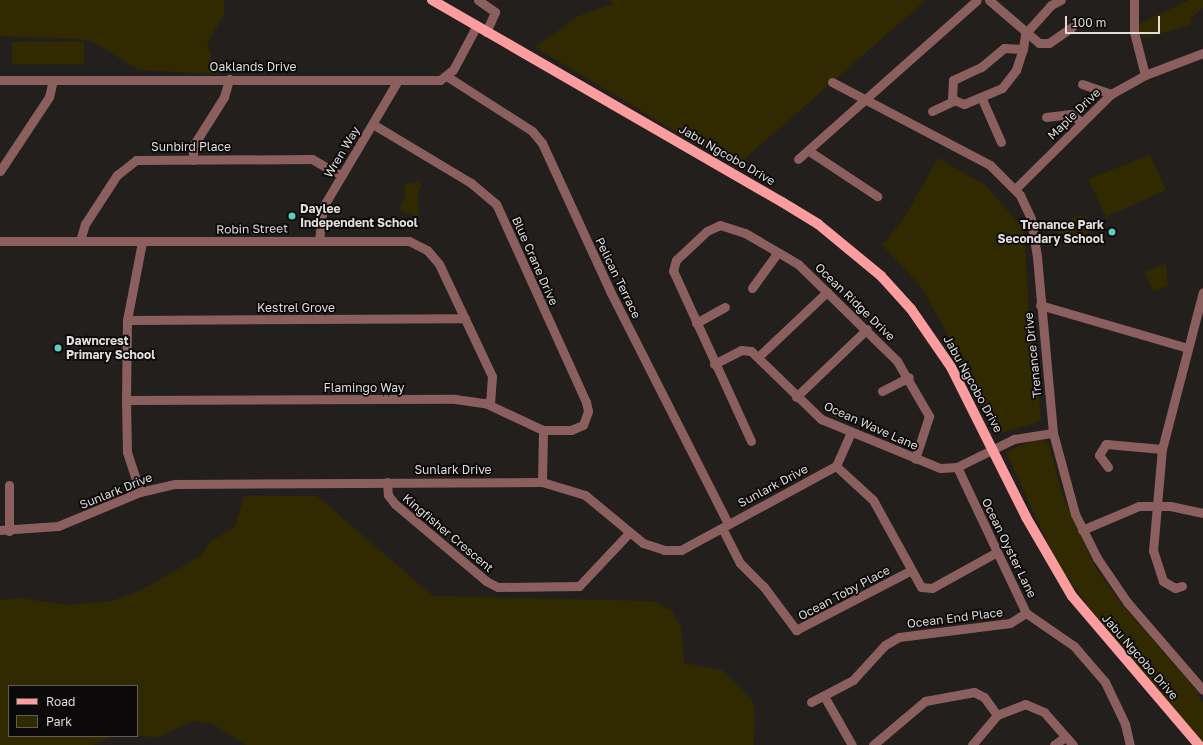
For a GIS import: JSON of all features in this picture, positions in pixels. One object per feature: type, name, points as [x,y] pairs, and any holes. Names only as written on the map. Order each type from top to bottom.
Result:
[{"type":"main road","name":"Jabu Ngcobo Drive","points":[[432,0],[476,27],[782,202],[852,250],[881,276],[932,337],[993,447],[1026,517],[1072,596],[1199,745]]},
{"type":"street","points":[[798,159],[809,151],[977,0]]},
{"type":"street","points":[[989,0],[1025,34],[1039,43],[1049,43],[1072,27]]},
{"type":"street","points":[[953,101],[959,104],[982,98],[1010,80],[1023,50],[1025,34],[1051,5],[1061,0]]},
{"type":"street","points":[[1134,0],[1134,32],[1145,75]]},
{"type":"street","points":[[483,1],[496,12],[486,32]]},
{"type":"street","points":[[448,77],[476,27]]},
{"type":"street","points":[[953,101],[953,80],[981,67],[998,51],[1023,50]]},
{"type":"street","name":"Maple Drive","points":[[1016,188],[1080,121],[1111,94],[1145,75],[1203,53]]},
{"type":"street","name":"Oaklands Drive","points":[[0,80],[398,80],[448,77]]},
{"type":"street","name":"Pelican Terrace","points":[[448,77],[532,131],[542,143],[611,293],[725,526]]},
{"type":"street","points":[[193,160],[193,146],[224,97],[229,79]]},
{"type":"street","points":[[0,171],[49,97],[53,80]]},
{"type":"street","name":"Wren Way","points":[[319,240],[320,214],[398,80]]},
{"type":"street","name":"Trenance Drive","points":[[832,82],[864,100],[990,164],[1016,188],[1031,219],[1053,432],[1065,485],[1082,530],[1127,602],[1203,690]]},
{"type":"street","points":[[1082,84],[1111,94]]},
{"type":"street","points":[[982,98],[1001,142]]},
{"type":"street","points":[[932,111],[953,101]]},
{"type":"street","points":[[1046,118],[1071,114],[1080,121]]},
{"type":"street","name":"Blue Crane Drive","points":[[373,124],[482,191],[500,211],[587,406],[586,420],[577,428],[544,430]]},
{"type":"street","points":[[809,151],[877,196]]},
{"type":"street","name":"Sunbird Place","points":[[80,241],[85,224],[117,175],[128,164],[144,159],[312,159],[342,176]]},
{"type":"street","name":"Ocean Ridge Drive","points":[[751,441],[675,280],[673,265],[713,226],[728,225],[798,264],[867,329],[909,377],[930,420],[915,459]]},
{"type":"street","name":"Robin Street","points":[[0,241],[142,242],[398,240],[420,245],[439,264],[493,381],[490,405]]},
{"type":"street","points":[[140,492],[127,452],[126,400],[127,320],[142,242]]},
{"type":"street","points":[[752,288],[778,252]]},
{"type":"street","points":[[758,357],[827,292]]},
{"type":"street","points":[[1182,586],[1176,588],[1167,584],[1156,569],[1153,552],[1162,449],[1203,292]]},
{"type":"street","points":[[1040,305],[1188,348]]},
{"type":"street","points":[[696,323],[725,307]]},
{"type":"street","name":"Kestrel Grove","points":[[127,320],[465,318]]},
{"type":"street","points":[[796,397],[867,329]]},
{"type":"street","name":"Ocean Wave Lane","points":[[714,364],[741,350],[751,351],[821,420],[940,468],[957,467],[993,447],[1033,434],[1053,432]]},
{"type":"street","points":[[882,391],[909,377]]},
{"type":"street","name":"Flamingo Way","points":[[126,400],[455,399],[490,405],[544,430]]},
{"type":"street","points":[[542,482],[544,430]]},
{"type":"street","points":[[851,432],[836,466],[870,497],[918,585],[927,589],[997,552]]},
{"type":"street","points":[[1108,467],[1099,455],[1106,444],[1162,449]]},
{"type":"street","name":"Sunlark Drive","points":[[4,530],[58,526],[140,492],[190,483],[542,482],[585,495],[629,533],[651,547],[672,551],[694,545],[725,526],[836,466]]},
{"type":"street","name":"Ocean Oyster Lane","points":[[957,467],[1026,613],[1074,646],[1104,682],[1125,724],[1130,745]]},
{"type":"street","name":"Kingfisher Crescent","points":[[387,482],[388,495],[395,504],[486,581],[498,587],[579,586],[629,533]]},
{"type":"street","points":[[4,530],[9,485]]},
{"type":"street","points":[[1082,530],[1126,509],[1157,505],[1203,514]]},
{"type":"street","name":"Ocean Toby Place","points":[[725,526],[740,563],[764,587],[796,630],[910,571]]},
{"type":"street","name":"Ocean End Place","points":[[811,702],[859,675],[885,645],[899,637],[1010,623],[1026,613]]},
{"type":"street","points":[[872,745],[921,702],[974,692],[984,697],[997,715]]},
{"type":"street","points":[[824,696],[852,745]]},
{"type":"street","points":[[972,745],[997,715],[1016,706],[1032,705],[1044,712],[1073,745]]},
{"type":"street","points":[[1054,745],[1065,737]]},
{"type":"green space","points":[[0,0],[224,0],[224,15],[207,43],[216,74],[139,70],[93,42],[80,39],[0,36]]},
{"type":"green space","points":[[610,0],[926,0],[735,167],[535,47],[578,16],[613,4]]},
{"type":"green space","points":[[1189,0],[1203,0],[1203,8],[1190,19],[1194,23],[1147,38],[1137,35],[1137,25]]},
{"type":"green space","points":[[12,42],[84,42],[84,64],[12,64]]},
{"type":"green space","points":[[1150,155],[1166,190],[1106,217],[1088,179]]},
{"type":"green space","points":[[938,158],[985,185],[1024,229],[1029,314],[1035,345],[1041,421],[1001,433],[922,288],[882,245],[903,220]]},
{"type":"green space","points":[[416,181],[421,184],[417,198],[420,214],[416,216],[399,210],[405,195],[404,186],[411,182],[414,184]]},
{"type":"green space","points":[[1081,214],[1091,232],[1065,247],[1055,228]]},
{"type":"green space","points":[[1166,263],[1168,286],[1153,291],[1145,272]]},
{"type":"green space","points":[[1036,439],[1044,440],[1049,445],[1062,494],[1095,566],[1119,601],[1194,687],[1203,703],[1203,743],[1103,627],[1057,563],[1006,452]]},
{"type":"green space","points":[[244,496],[317,496],[433,596],[652,601],[671,610],[681,627],[684,663],[722,670],[752,700],[755,714],[754,745],[246,745],[213,724],[193,721],[157,738],[138,735],[138,685],[8,685],[8,737],[111,737],[93,745],[0,745],[0,600],[19,598],[68,605],[112,601],[142,590],[200,556],[211,541],[235,527]]},
{"type":"place","name":"Daylee Independent School","points":[[292,216]]},
{"type":"place","name":"Trenance Park Secondary School","points":[[1112,232]]},
{"type":"place","name":"Dawncrest Primary School","points":[[58,348]]}]
